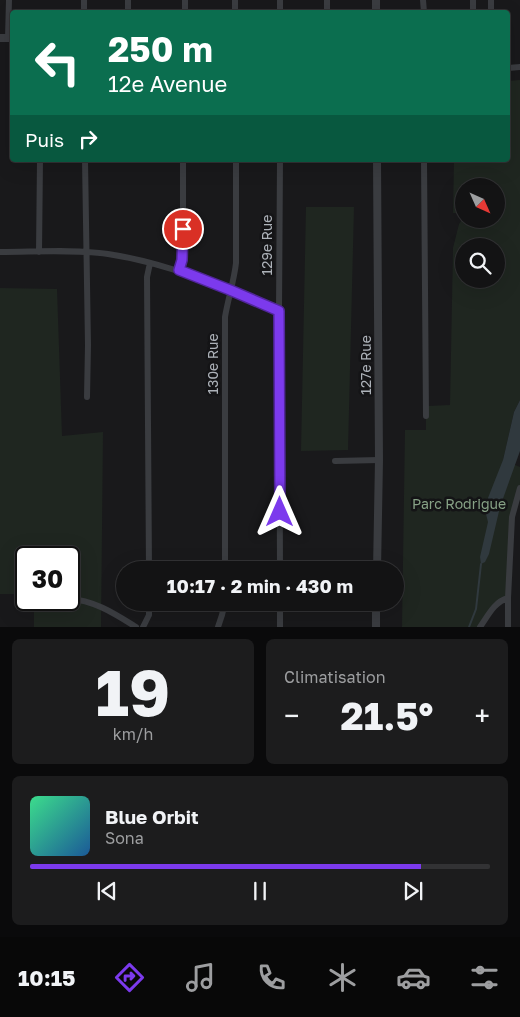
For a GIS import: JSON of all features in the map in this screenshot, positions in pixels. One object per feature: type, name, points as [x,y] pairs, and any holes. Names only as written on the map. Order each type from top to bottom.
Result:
[{"type":"street","points":[[7,38],[9,0]]},
{"type":"street","points":[[39,252],[40,162]]},
{"type":"street","points":[[85,162],[87,397]]},
{"type":"street","points":[[179,270],[183,246],[183,162]]},
{"type":"street","name":"130e Rue","points":[[225,561],[225,318],[236,263],[236,162]]},
{"type":"street","name":"129e Rue","points":[[280,162],[280,561]]},
{"type":"street","name":"127e Rue","points":[[377,162],[378,561]]},
{"type":"street","points":[[424,162],[426,416]]},
{"type":"street","points":[[0,252],[86,252],[108,254],[179,270],[279,311]]},
{"type":"street","points":[[149,561],[148,277],[150,263]]},
{"type":"street","points":[[335,461],[378,460]]},
{"type":"street","points":[[508,627],[512,517],[520,488]]},
{"type":"street","points":[[480,627],[495,606],[501,600],[508,598]]},
{"type":"street","points":[[80,600],[104,608],[136,627]]},
{"type":"street","points":[[143,627],[148,611]]},
{"type":"street","points":[[218,627],[223,611]]},
{"type":"street","points":[[280,611],[280,627]]},
{"type":"street","points":[[376,611],[376,627]]},
{"type":"green space","name":"Parc Rodrigue","points":[[520,80],[520,400],[514,412],[503,460],[520,467],[520,488],[514,506],[508,598],[501,600],[480,627],[402,627],[402,611],[404,611],[405,430],[426,430],[428,406],[450,405],[453,248],[455,240],[455,288],[505,288],[505,238],[456,238],[458,228],[505,228],[505,178],[455,178],[455,213],[453,213],[454,162],[510,162],[510,81]]},
{"type":"green space","points":[[306,207],[354,207],[348,450],[301,451]]},
{"type":"green space","points":[[0,288],[57,289],[62,436],[103,432],[101,627],[34,627],[34,611],[80,611],[80,546],[15,546],[15,594],[0,594]]},
{"type":"shaded area","points":[[520,400],[520,451],[500,507],[489,554],[485,562],[481,564],[480,557],[488,522],[486,503],[503,460],[514,412]]},
{"type":"waterway","points":[[469,627],[476,609],[481,564]]},
{"type":"route","points":[[183,229],[182,260],[179,270],[279,311],[280,512]]}]
